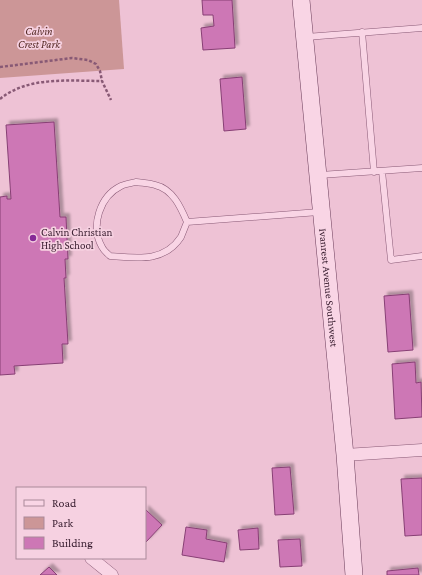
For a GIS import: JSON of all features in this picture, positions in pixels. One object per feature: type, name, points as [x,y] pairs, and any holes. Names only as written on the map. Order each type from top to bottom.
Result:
[{"type":"street","name":"Ivanrest Avenue Southwest","points":[[301,0],[345,455],[354,575]]},
{"type":"street","points":[[345,455],[422,450]]},
{"type":"street","points":[[91,559],[112,575]]},
{"type":"lane","points":[[304,37],[422,28]]},
{"type":"lane","points":[[362,32],[374,172]]},
{"type":"lane","points":[[318,176],[422,168],[422,175]]},
{"type":"lane","points":[[382,171],[391,260],[422,256]]},
{"type":"lane","points":[[136,182],[157,185],[170,193],[180,207],[187,222],[180,237],[169,249],[153,257],[133,258],[110,256],[102,248],[97,232],[101,207],[107,195],[122,185],[136,182]]},
{"type":"lane","points":[[187,222],[321,212]]},
{"type":"path","points":[[0,67],[72,58],[88,60],[96,64],[111,100]]},
{"type":"path","points":[[0,99],[26,85],[51,81],[102,81]]},
{"type":"green space","name":"Calvin Crest Park","points":[[0,0],[119,0],[124,69],[0,78]]},
{"type":"building","points":[[202,0],[232,0],[235,48],[203,50],[201,28],[214,26],[213,15],[203,15]]},
{"type":"building","points":[[242,77],[246,129],[224,131],[220,79]]},
{"type":"building","name":"Calvin Christian High School","points":[[54,122],[60,217],[66,217],[68,259],[65,259],[66,278],[64,278],[68,344],[62,344],[63,363],[14,366],[15,374],[0,375],[0,197],[7,196],[7,199],[11,199],[6,125]]},
{"type":"building","points":[[409,294],[413,350],[388,352],[384,296]]},
{"type":"building","points":[[415,362],[416,383],[421,382],[422,417],[395,419],[392,364]]},
{"type":"building","points":[[290,467],[294,514],[275,515],[272,468]]},
{"type":"building","points":[[422,478],[422,535],[405,536],[401,479]]},
{"type":"building","points":[[146,510],[162,525],[146,542]]},
{"type":"building","points":[[186,527],[207,530],[206,539],[227,543],[224,562],[182,555]]},
{"type":"building","points":[[258,528],[259,549],[240,550],[238,530]]},
{"type":"building","points":[[300,539],[302,566],[280,567],[278,540]]},
{"type":"building","points":[[49,567],[57,575],[40,575]]},
{"type":"building","points":[[418,568],[419,575],[387,575],[387,571]]},
{"type":"place","name":"Calvin Christian High School","points":[[33,238]]}]
